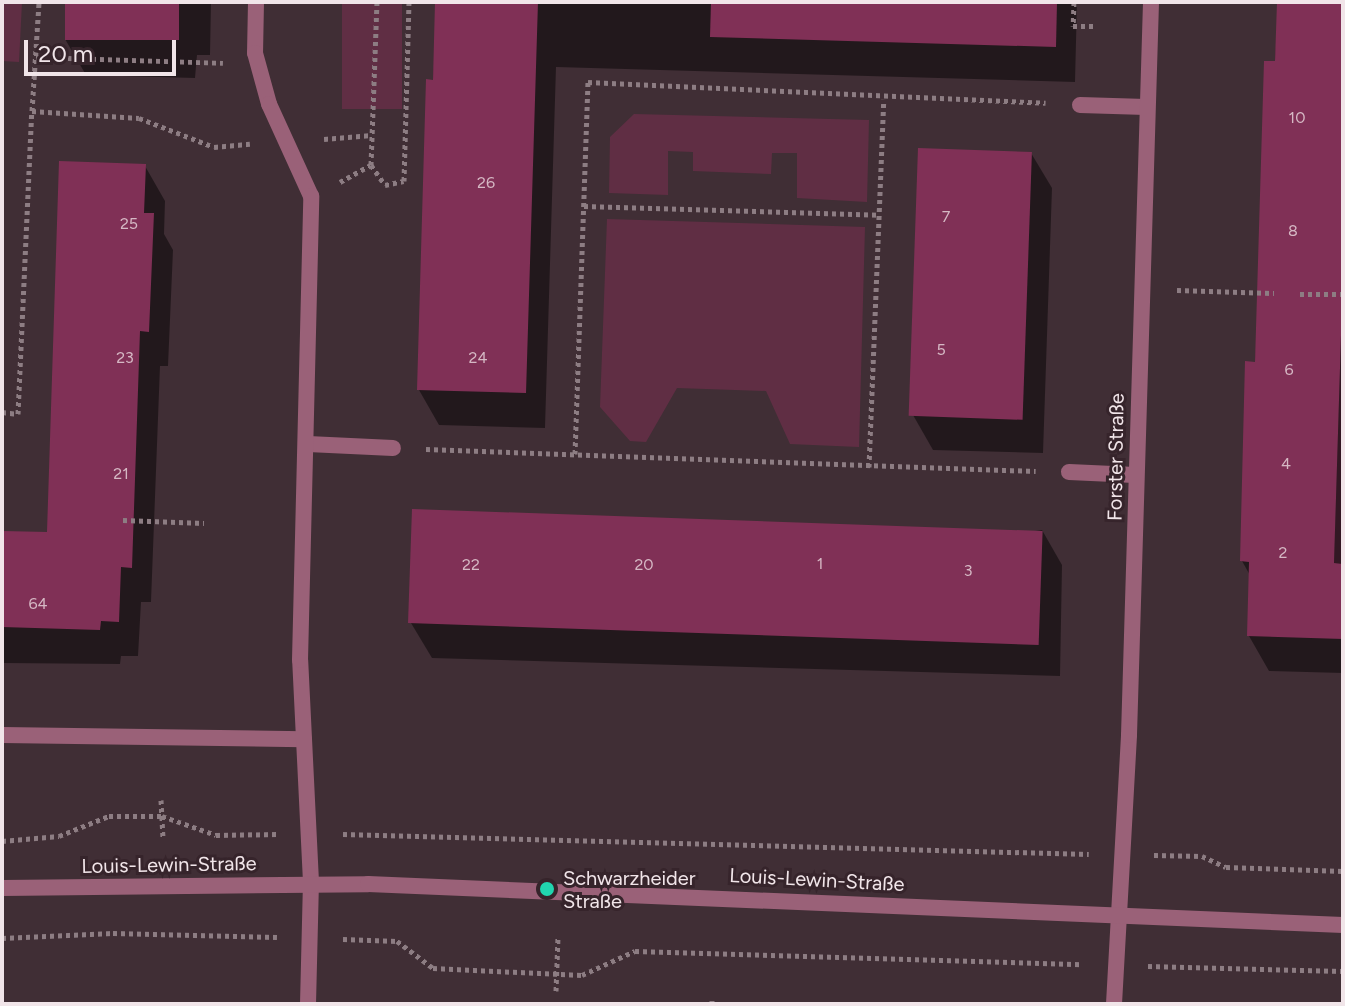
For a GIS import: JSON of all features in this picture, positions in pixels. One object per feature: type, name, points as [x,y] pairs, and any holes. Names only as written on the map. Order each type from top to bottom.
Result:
[{"type":"street","points":[[256,2],[259,64],[269,104],[290,141],[311,196],[308,444],[300,660],[311,882],[308,1004]]},
{"type":"street","name":"Forster Straße","points":[[1114,1004],[1122,855],[1151,2]]},
{"type":"street","points":[[1080,105],[1146,107]]},
{"type":"street","points":[[308,444],[393,448]]},
{"type":"street","points":[[1069,472],[1135,475]]},
{"type":"street","points":[[2,735],[304,739]]},
{"type":"street","name":"Louis-Lewin-Straße","points":[[2,888],[311,882],[1117,913],[1343,925]]},
{"type":"path","points":[[2,412],[18,414],[39,2]]},
{"type":"path","points":[[377,2],[371,165],[385,185],[404,181],[409,2]]},
{"type":"path","points":[[1074,2],[1073,26],[1096,26]]},
{"type":"path","points":[[36,57],[259,64]]},
{"type":"path","points":[[575,454],[588,82],[884,99],[1080,105]]},
{"type":"path","points":[[869,467],[884,99]]},
{"type":"path","points":[[32,111],[139,118],[214,147],[372,135]]},
{"type":"path","points":[[311,196],[371,165]]},
{"type":"path","points":[[584,206],[879,215]]},
{"type":"path","points":[[1140,289],[1274,293]]},
{"type":"path","points":[[1300,294],[1343,294]]},
{"type":"path","points":[[393,448],[1069,472]]},
{"type":"path","points":[[123,520],[204,523]]},
{"type":"path","points":[[161,800],[163,839]]},
{"type":"path","points":[[2,841],[59,836],[109,816],[162,816],[216,835],[308,833],[1202,856],[1226,867],[1343,871]]},
{"type":"path","points":[[2,938],[113,933],[397,941],[433,968],[582,975],[635,951],[1343,971]]},
{"type":"path","points":[[556,991],[558,937]]},
{"type":"shaded area","points":[[2,2],[22,2],[19,62],[2,61]]},
{"type":"shaded area","points":[[342,2],[402,2],[402,109],[342,109]]},
{"type":"shaded area","points":[[634,114],[869,120],[867,202],[797,198],[797,153],[772,153],[771,174],[693,171],[693,152],[668,151],[668,195],[609,193],[610,137]]},
{"type":"shaded area","points":[[607,219],[865,227],[859,447],[790,444],[766,391],[677,388],[646,442],[630,441],[600,407]]},
{"type":"shaded area","points":[[1343,270],[1343,564],[1334,563]]},
{"type":"building","points":[[65,2],[179,2],[179,40],[65,40]]},
{"type":"building","points":[[435,2],[538,2],[526,393],[417,390],[426,79],[433,80]]},
{"type":"building","points":[[711,2],[1057,2],[1056,47],[710,37]]},
{"type":"building","points":[[1277,2],[1343,2],[1343,270],[1334,563],[1343,564],[1343,639],[1247,636],[1249,562],[1240,561],[1245,361],[1255,362],[1264,61],[1275,61]]},
{"type":"building","points":[[918,148],[1032,152],[1023,420],[909,416]]},
{"type":"building","points":[[59,161],[146,164],[144,213],[154,213],[149,332],[140,331],[132,568],[121,567],[119,622],[101,621],[100,630],[2,627],[2,531],[47,532]]},
{"type":"building","points":[[412,509],[1043,531],[1039,645],[408,623]]},
{"type":"place","name":"Schwarzheider Straße","points":[[547,889]]}]
